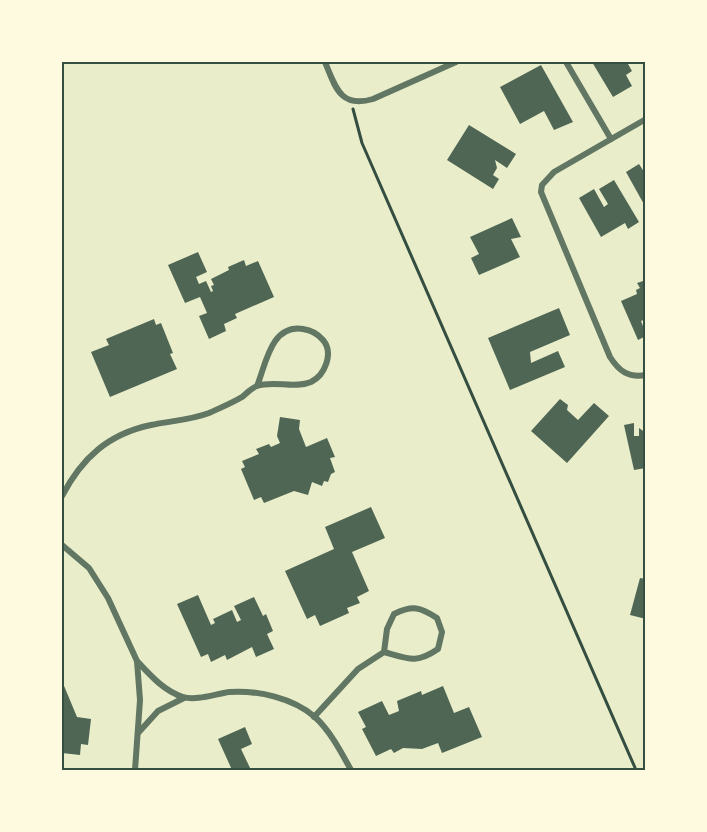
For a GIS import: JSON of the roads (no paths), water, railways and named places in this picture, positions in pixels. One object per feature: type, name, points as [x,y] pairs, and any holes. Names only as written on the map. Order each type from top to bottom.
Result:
[{"type":"street","points":[[325,62],[337,88],[346,99],[352,102],[373,99],[456,62]]},
{"type":"street","points":[[566,62],[611,139]]},
{"type":"street","points":[[645,119],[561,167],[542,185],[542,200],[610,357],[621,371],[628,375],[645,375]]},
{"type":"street","points":[[62,496],[69,482],[88,458],[105,443],[138,428],[207,413],[240,398],[257,386],[310,383],[322,374],[328,358],[324,341],[310,330],[296,328],[278,335],[268,353],[257,386]]},
{"type":"street","points":[[62,545],[89,568],[108,598],[136,661],[140,700],[135,771]]},
{"type":"street","points":[[314,717],[358,669],[384,652],[407,658],[423,659],[438,649],[442,632],[438,618],[424,609],[408,607],[394,614],[387,629],[384,652]]},
{"type":"street","points":[[136,661],[161,685],[184,698]]},
{"type":"street","points":[[139,732],[158,711],[184,698],[250,692],[289,702],[314,717],[328,733],[351,771]]}]
